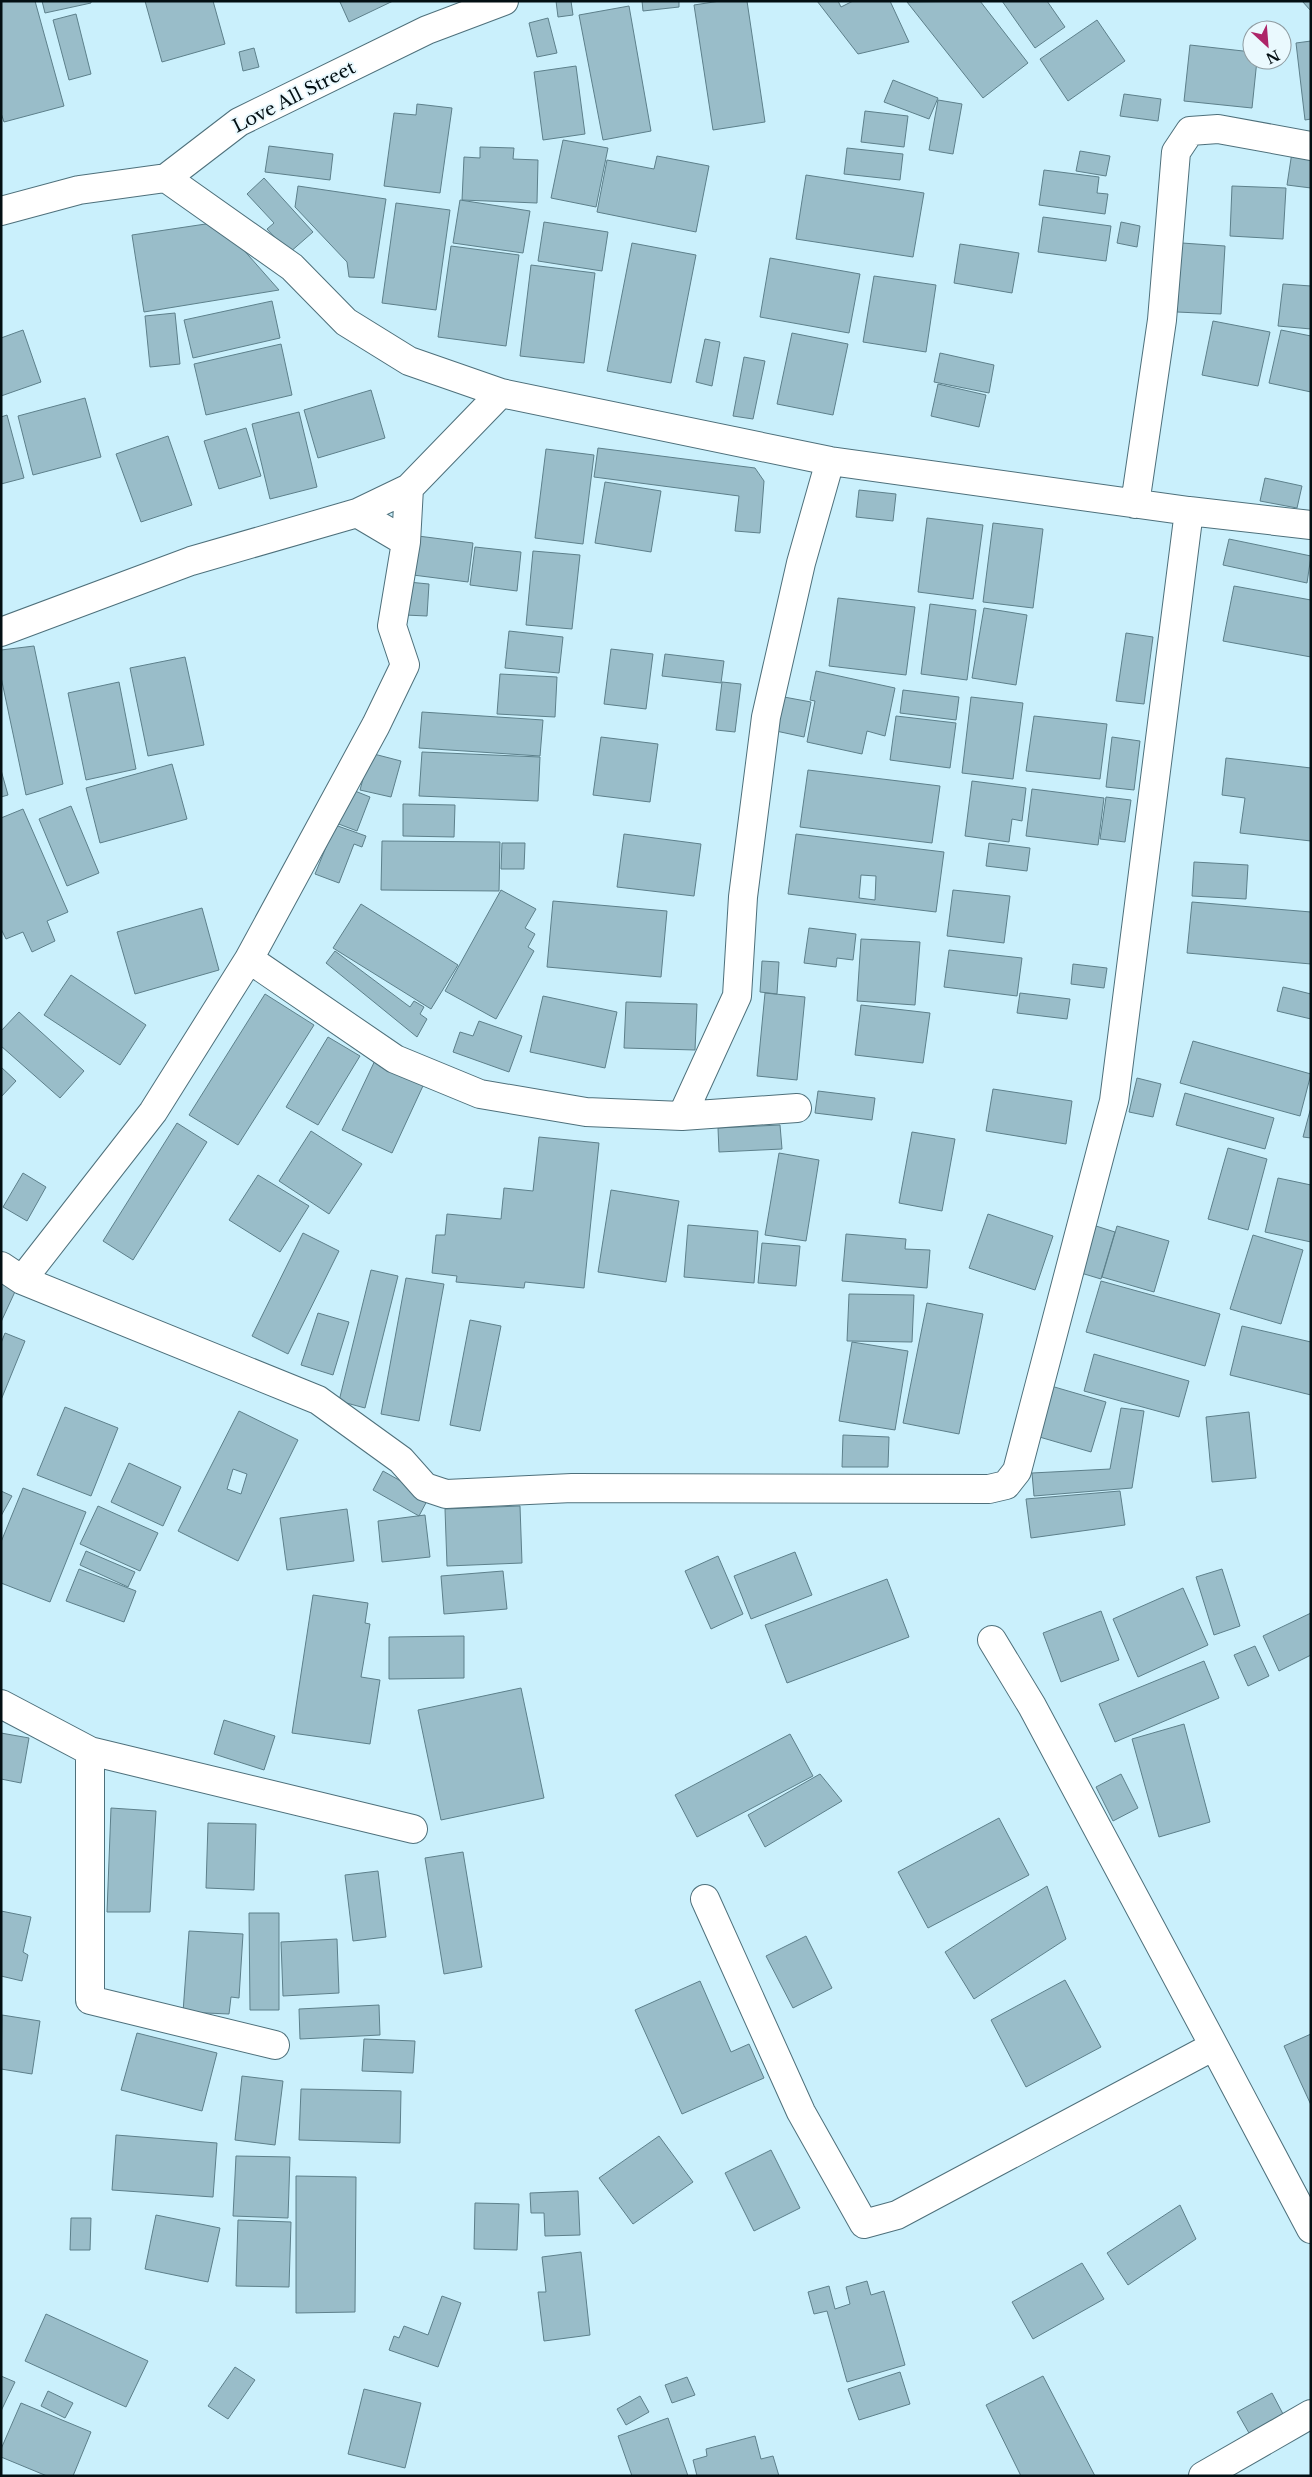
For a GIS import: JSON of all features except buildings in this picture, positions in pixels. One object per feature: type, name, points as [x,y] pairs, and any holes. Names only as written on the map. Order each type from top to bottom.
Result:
[{"type":"street","name":"Love All Street","points":[[166,178],[238,122],[427,30],[496,3]]},
{"type":"street","points":[[1135,504],[1162,320],[1176,152],[1190,131],[1218,130],[1311,146]]},
{"type":"street","points":[[1,211],[79,190],[166,178],[292,267],[346,322],[409,361],[501,393],[830,461],[1189,512],[1311,524]]},
{"type":"street","points":[[1,632],[191,560],[357,513],[409,488],[501,393]]},
{"type":"street","points":[[682,1116],[737,996],[743,897],[766,717],[801,563],[830,461]]},
{"type":"street","points":[[409,488],[406,542],[392,626],[405,665],[376,725],[249,959],[153,1112],[12,1273],[318,1400],[401,1460],[426,1487],[446,1494],[572,1488],[989,1489],[1006,1485],[1017,1471],[1114,1100],[1189,512]]},
{"type":"street","points":[[357,513],[406,542]]},
{"type":"street","points":[[249,959],[395,1059],[480,1094],[586,1112],[682,1116],[797,1108]]},
{"type":"street","points":[[992,1640],[1032,1706],[1311,2229]]},
{"type":"street","points":[[1,1704],[90,1751],[413,1829]]},
{"type":"street","points":[[90,1751],[90,2000],[275,2046]]},
{"type":"street","points":[[705,1899],[801,2112],[864,2224],[897,2215],[1214,2046]]},
{"type":"street","points":[[1203,2476],[1311,2414]]}]
